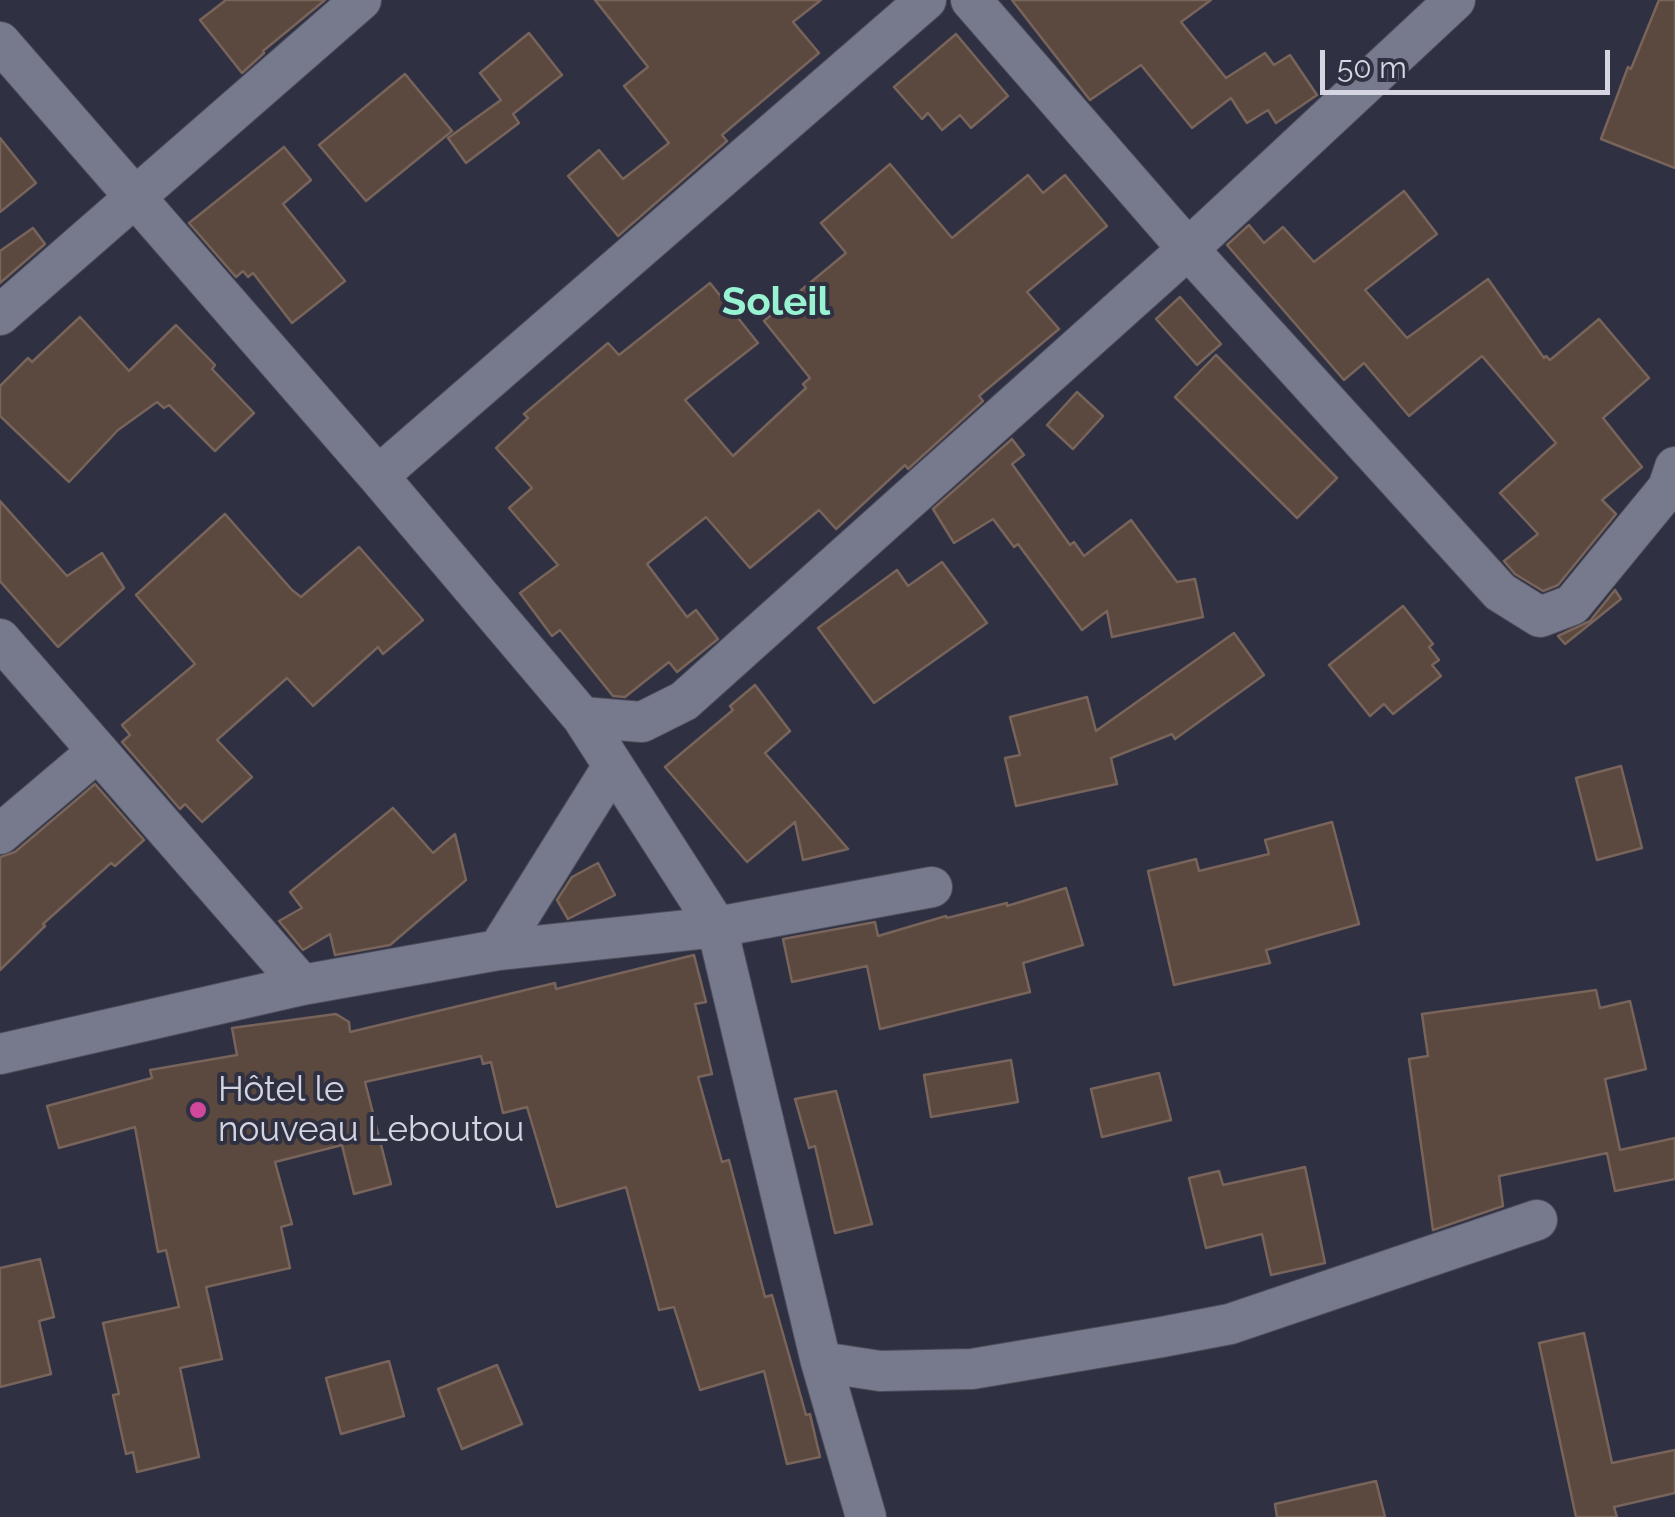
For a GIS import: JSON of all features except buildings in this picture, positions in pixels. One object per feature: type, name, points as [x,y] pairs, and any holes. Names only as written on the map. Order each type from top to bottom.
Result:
[{"type":"street","points":[[0,315],[361,0]]},
{"type":"street","points":[[378,476],[926,0]]},
{"type":"street","points":[[970,0],[1188,249],[1500,592],[1540,616],[1572,604],[1668,488],[1675,467]]},
{"type":"street","points":[[582,718],[642,722],[684,701],[1188,249],[1455,0]]},
{"type":"street","points":[[0,42],[378,476],[582,718],[717,927],[822,1362],[866,1517]]},
{"type":"street","points":[[0,638],[302,985]]},
{"type":"street","points":[[0,834],[98,751]]},
{"type":"street","points":[[498,950],[613,766]]},
{"type":"street","points":[[0,1054],[302,985],[498,950],[717,927],[932,886]]},
{"type":"street","points":[[822,1362],[880,1370],[972,1369],[1213,1328],[1537,1220]]},
{"type":"place","name":"Hôtel le nouveau Leboutou","points":[[198,1110]]},
{"type":"district","name":"Soleil","points":[[776,303]]}]
